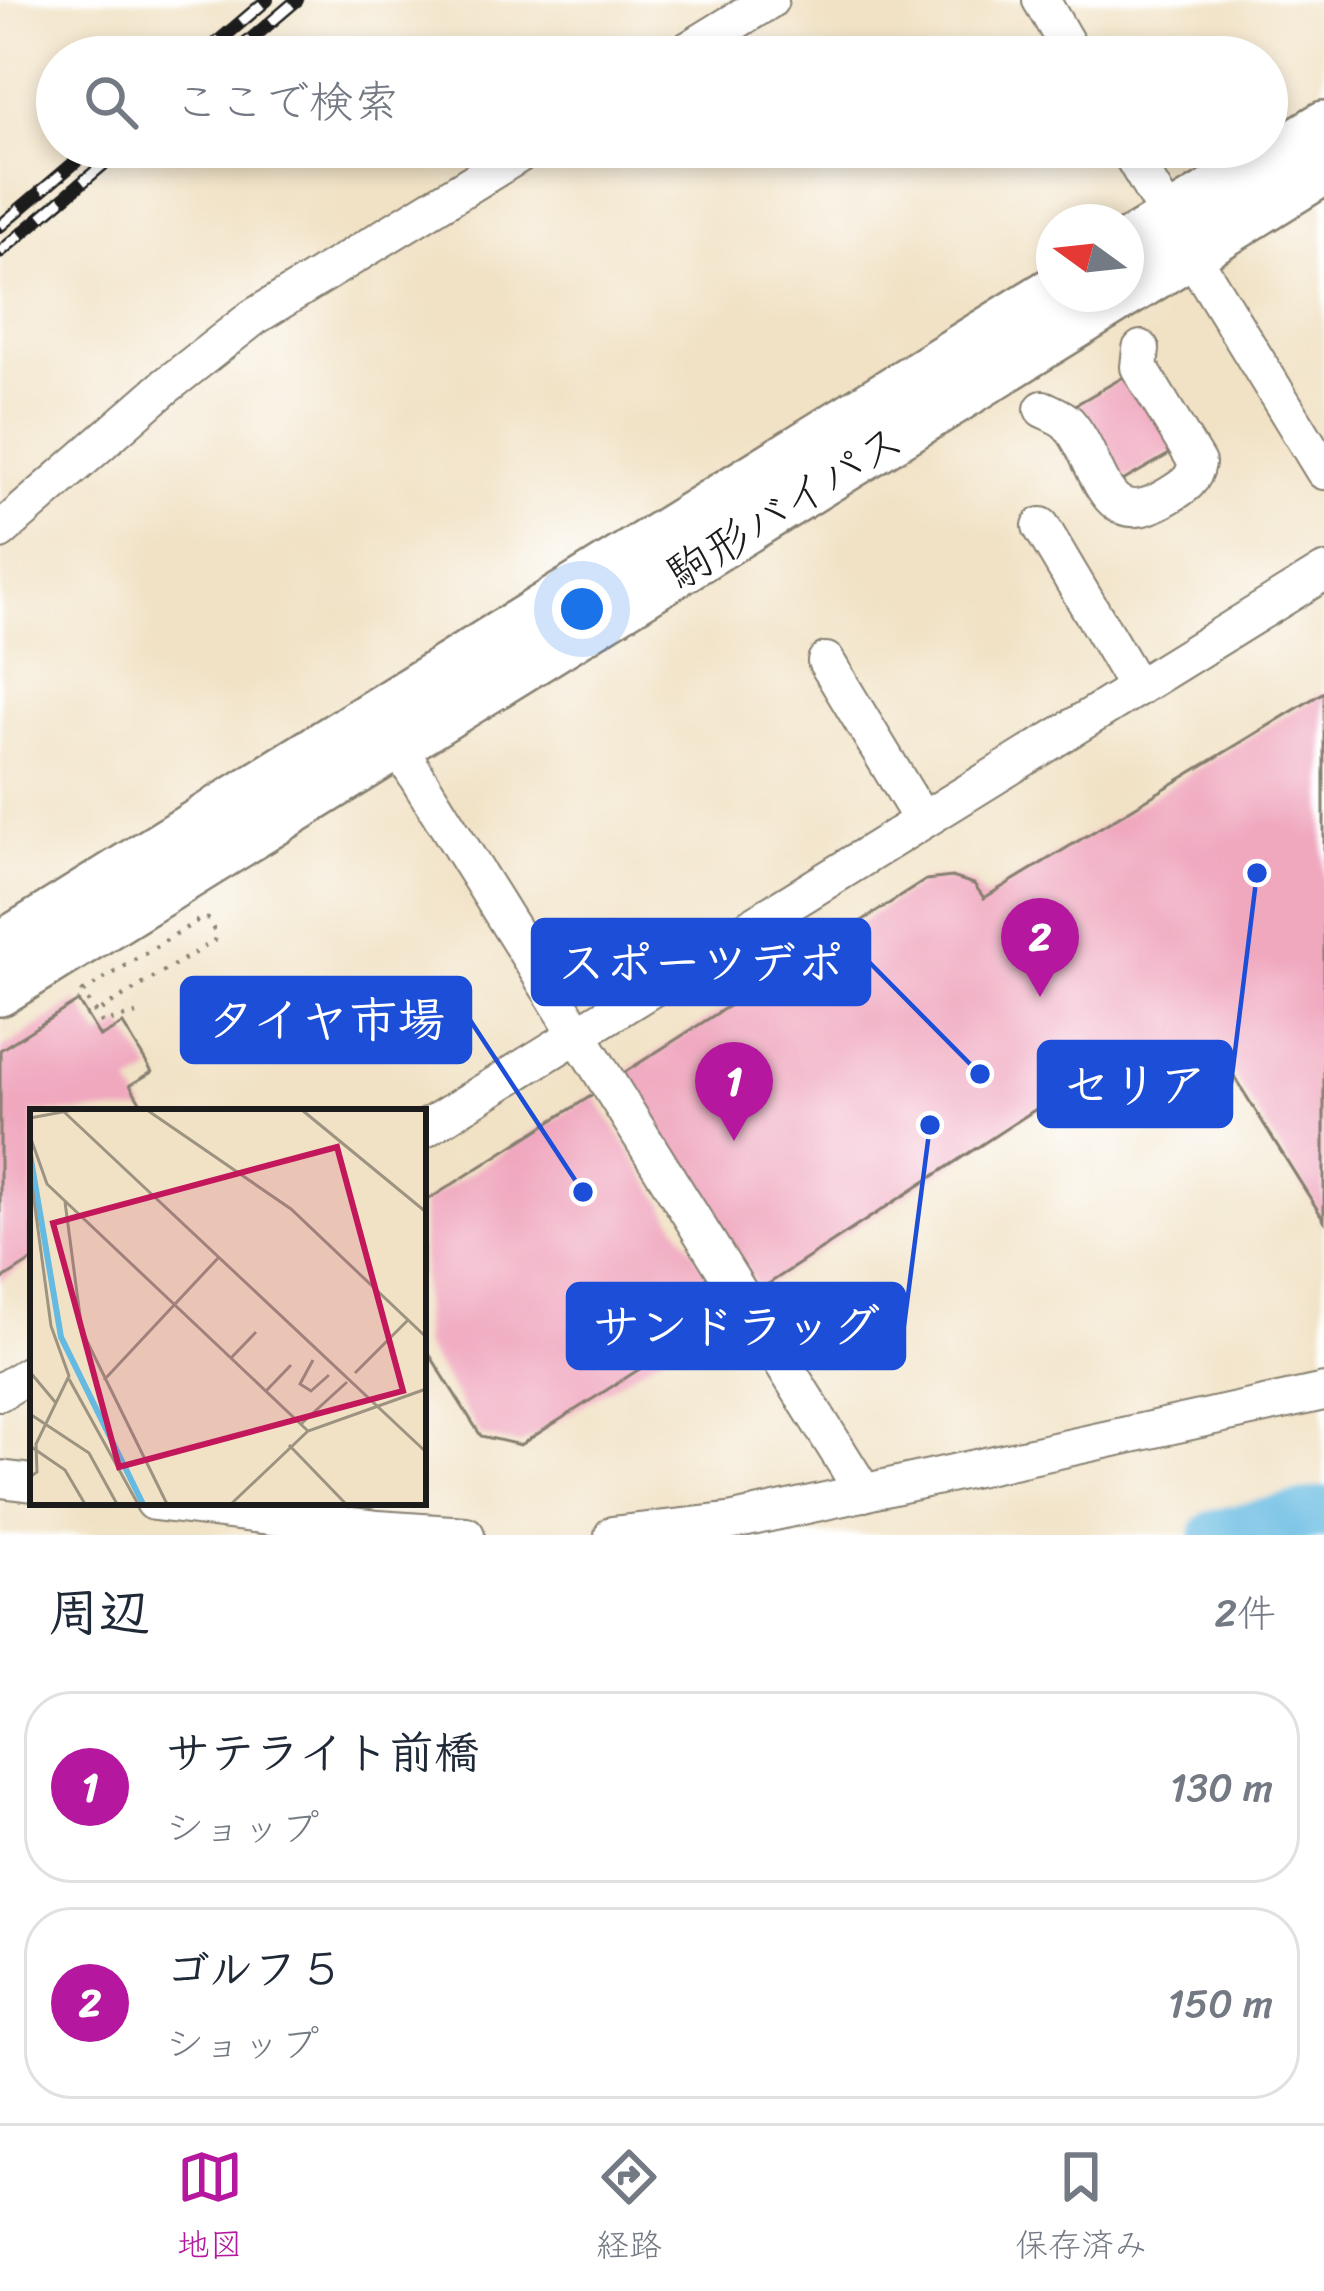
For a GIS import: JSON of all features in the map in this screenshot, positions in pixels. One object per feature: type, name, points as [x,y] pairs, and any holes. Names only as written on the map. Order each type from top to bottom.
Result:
[{"type":"main road","points":[[1288,146],[1324,124]]},
{"type":"main road","points":[[1144,233],[1251,168]]},
{"type":"main road","name":"駒形バイパス","points":[[0,993],[1324,172]]},
{"type":"main road","name":"駒形バイパス","points":[[0,945],[1036,300]]},
{"type":"main road","points":[[343,760],[402,724],[469,704]]},
{"type":"street","points":[[711,36],[770,0]]},
{"type":"street","points":[[1041,0],[1062,36]]},
{"type":"street","points":[[0,531],[166,386],[254,317],[497,168]]},
{"type":"street","points":[[1139,168],[1168,218]]},
{"type":"street","points":[[1201,270],[1324,471]]},
{"type":"street","points":[[1043,409],[1066,421],[1112,500],[1131,510],[1147,508],[1187,484],[1197,463],[1139,367],[1142,349]]},
{"type":"street","points":[[1040,526],[1137,688]]},
{"type":"street","points":[[426,1128],[1324,572]]},
{"type":"street","points":[[826,661],[922,820]]},
{"type":"street","points":[[399,748],[864,1493]]},
{"type":"street","points":[[0,1392],[30,1374]]},
{"type":"street","points":[[614,1535],[729,1522],[1324,1392]]},
{"type":"street","points":[[179,1505],[466,1535]]},
{"type":"path","points":[[83,992],[202,918],[208,920],[216,934],[214,941],[96,1013]]},
{"type":"path","points":[[72,975],[102,1023],[136,1014]]},
{"type":"building","points":[[1134,371],[1178,449],[1114,486],[1070,408]]},
{"type":"building","points":[[1324,692],[1324,1220],[1225,1062],[1201,1077],[1170,1080],[1145,1064],[1134,1045],[759,1290],[622,1074],[926,880],[952,877],[974,884],[984,898]]},
{"type":"building","points":[[78,1001],[100,1037],[123,1024],[152,1072],[130,1085],[144,1109],[30,1109],[30,1262],[0,1281],[0,1050]]},
{"type":"building","points":[[594,1094],[731,1311],[520,1445],[481,1436],[426,1349],[426,1201]]},
{"type":"waterway","points":[[1216,1535],[1324,1512]]},
{"type":"railway","points":[[225,36],[267,0]]},
{"type":"railway","points":[[255,36],[297,0]]},
{"type":"railway","points":[[0,226],[68,168]]},
{"type":"railway","points":[[0,252],[99,168]]},
{"type":"place","name":"セリア","points":[[1257,873]]},
{"type":"place","name":"ゴルフ５","points":[[1040,997]]},
{"type":"place","name":"スポーツデポ","points":[[980,1074]]},
{"type":"place","name":"サンドラッグ","points":[[930,1125]]},
{"type":"place","name":"サテライト前橋","points":[[734,1141]]},
{"type":"place","name":"タイヤ市場","points":[[583,1192]]}]
